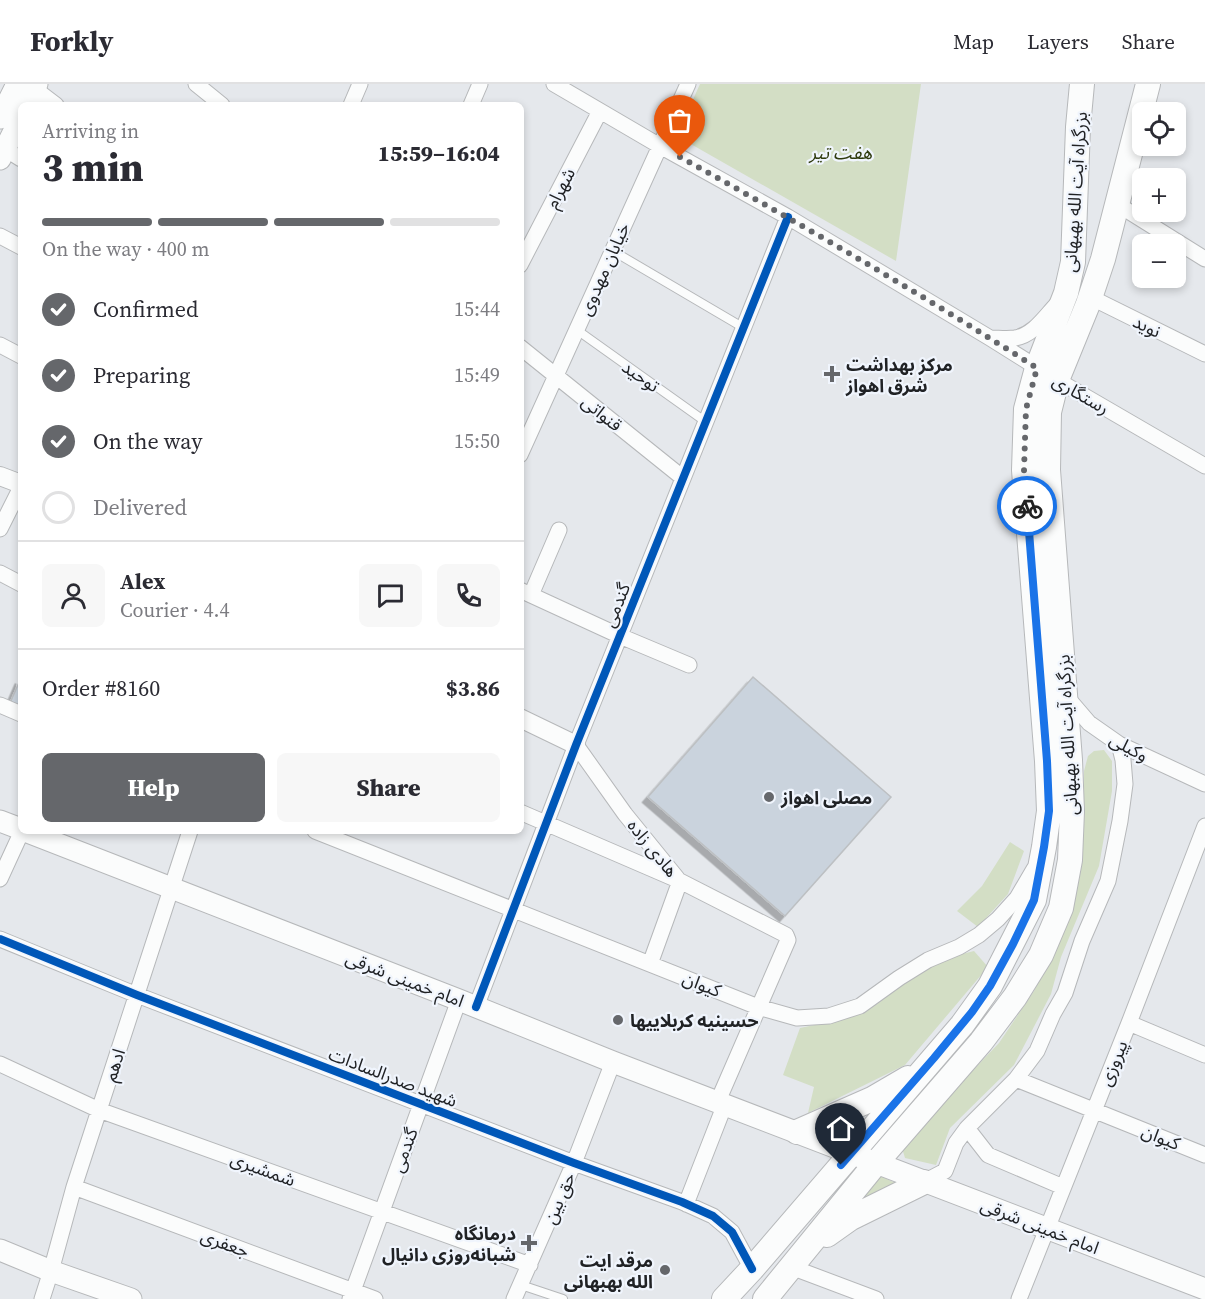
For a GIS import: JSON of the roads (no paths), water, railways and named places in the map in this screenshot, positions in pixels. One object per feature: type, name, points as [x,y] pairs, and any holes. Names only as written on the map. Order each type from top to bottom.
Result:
[{"type":"highway","name":"بزرگراه آیت الله بهبهانی","points":[[765,1299],[876,1162],[981,1042],[1015,997],[1041,955],[1061,908],[1070,860],[1072,812],[1048,470],[1047,374],[1073,262],[1078,127],[1083,84]]},
{"type":"highway","name":"بزرگراه آیت الله بهبهانی","points":[[724,1299],[962,1025],[990,986],[1034,900],[1049,811],[1024,470],[1026,409],[1090,297],[1103,259],[1148,84]]},
{"type":"highway","points":[[1024,470],[1048,470]]},
{"type":"highway","points":[[797,1132],[872,1099],[905,1080],[934,1058]]},
{"type":"highway","points":[[797,1260],[851,1218],[924,1182]]},
{"type":"main road","points":[[0,118],[29,91]]},
{"type":"main road","points":[[9,156],[18,127]]},
{"type":"main road","name":"امام خمینی شرقی","points":[[0,821],[18,828]]},
{"type":"main road","name":"امام خمینی شرقی","points":[[33,834],[613,1062],[1205,1289]]},
{"type":"main road","points":[[0,1250],[130,1299]]},
{"type":"street","points":[[352,102],[360,84]]},
{"type":"street","points":[[472,102],[480,84]]},
{"type":"street","name":"رستگاری","points":[[554,84],[788,217],[1047,374],[1205,466]]},
{"type":"street","name":"خیابان مهدوی","points":[[524,434],[556,376],[660,146],[685,85]]},
{"type":"street","points":[[29,91],[50,102]]},
{"type":"street","points":[[205,92],[218,102]]},
{"type":"street","name":"شهرام","points":[[524,257],[600,111]]},
{"type":"street","points":[[1117,204],[1205,259]]},
{"type":"street","name":"گندمی","points":[[351,1295],[421,1103],[513,909],[576,745],[788,217]]},
{"type":"street","points":[[0,236],[18,245]]},
{"type":"street","points":[[990,338],[1016,338],[1029,333],[1066,294]]},
{"type":"street","name":"نوید","points":[[1090,297],[1205,354]]},
{"type":"street","points":[[0,345],[18,354]]},
{"type":"street","name":"قنواتی","points":[[524,350],[683,478]]},
{"type":"street","points":[[0,476],[18,484]]},
{"type":"street","points":[[0,529],[18,491]]},
{"type":"street","points":[[560,530],[526,593],[689,665]]},
{"type":"street","points":[[0,573],[18,582]]},
{"type":"street","name":"وکیلی","points":[[1065,695],[1089,723],[1119,744],[1205,784]]},
{"type":"street","points":[[0,705],[18,713]]},
{"type":"street","points":[[524,720],[576,745]]},
{"type":"street","points":[[924,1182],[945,1171],[956,1143],[967,1128],[1016,1079],[1037,1050],[1065,993],[1082,941],[1108,881],[1125,784],[1119,744]]},
{"type":"street","name":"هادی زاده","points":[[576,745],[626,814],[680,881],[786,935],[788,940],[758,1007]]},
{"type":"street","points":[[524,814],[680,881],[650,964]]},
{"type":"street","name":"پیروزی","points":[[1019,1299],[1205,825]]},
{"type":"street","points":[[0,879],[21,834]]},
{"type":"street","name":"ادهم","points":[[42,1299],[74,1187],[189,834]]},
{"type":"street","name":"کیوان","points":[[323,834],[758,1007],[797,1018],[829,1016],[860,1006],[928,960],[959,947],[979,935],[1017,898],[1044,847]]},
{"type":"street","name":"شهید صدرالسادات","points":[[0,939],[137,995],[686,1204],[713,1216],[732,1232],[752,1269]]},
{"type":"street","points":[[686,1204],[758,1007]]},
{"type":"street","points":[[1129,1023],[1205,1055]]},
{"type":"street","name":"حق بین","points":[[518,1292],[574,1163],[613,1062]]},
{"type":"street","name":"شمشیری","points":[[0,1064],[99,1110],[530,1265]]},
{"type":"street","name":"کیوان","points":[[1016,1079],[1205,1155]]},
{"type":"street","points":[[967,1128],[988,1155],[1063,1187]]},
{"type":"street","name":"جعفری","points":[[74,1187],[351,1295],[375,1299]]},
{"type":"street","points":[[797,1260],[876,1299]]},
{"type":"lane","points":[[613,251],[744,328]]},
{"type":"lane","name":"توحید","points":[[577,330],[706,422]]},
{"type":"lane","points":[[518,1292],[563,1299]]},
{"type":"place","name":"مرکز بهداشت شرق اهواز","points":[[832,374]]},
{"type":"place","name":"مصلی اهواز","points":[[769,797]]},
{"type":"place","name":"حسینیه کربلاییها","points":[[618,1020]]},
{"type":"place","name":"درمانگاه شبانه‌روزی دانیال","points":[[529,1243]]},
{"type":"place","name":"مرقد ایت الله بهبهانی","points":[[665,1270]]},
{"type":"park label","name":"هفت تیر","points":[[841,152]]}]
